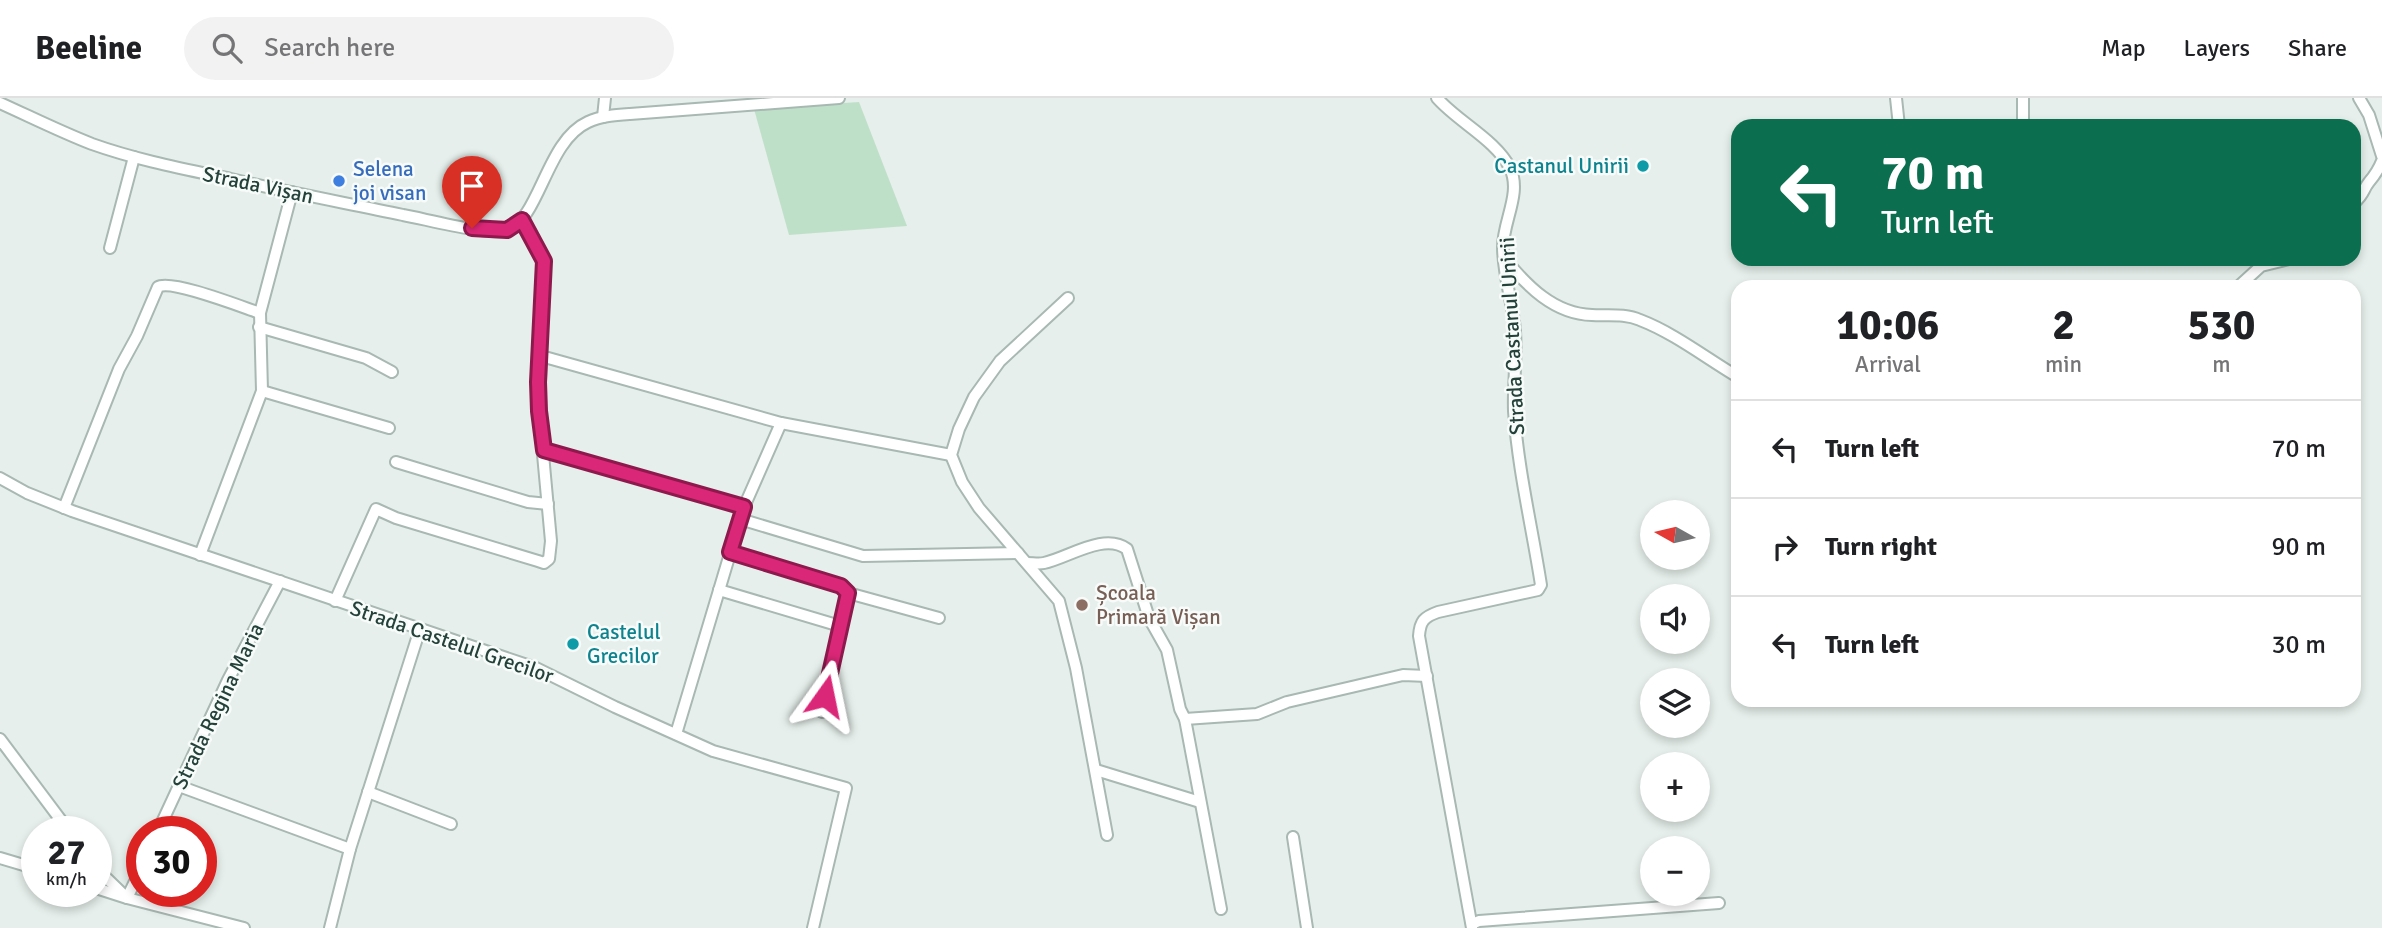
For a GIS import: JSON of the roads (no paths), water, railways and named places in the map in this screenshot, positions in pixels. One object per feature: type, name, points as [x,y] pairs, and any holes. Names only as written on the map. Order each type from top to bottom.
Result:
[{"type":"street","points":[[603,117],[605,98]]},
{"type":"street","points":[[335,601],[376,509],[396,518],[544,563],[549,559],[552,551],[539,411],[544,261],[522,220],[550,164],[576,130],[603,117],[839,98]]},
{"type":"street","name":"Strada Castanul Unirii","points":[[1437,98],[1459,121],[1494,147],[1510,169],[1514,188],[1503,244],[1515,332],[1514,409],[1520,469],[1541,585],[1538,590],[1438,612],[1423,619],[1420,624],[1419,636],[1472,926]]},
{"type":"street","points":[[1896,98],[1898,119]]},
{"type":"street","points":[[2023,98],[2023,119]]},
{"type":"street","points":[[2359,98],[2369,115],[2382,159],[2376,176],[2368,183],[2361,197]]},
{"type":"street","name":"Strada Vișan","points":[[0,103],[91,144],[134,157],[292,192],[484,229],[507,230],[522,220]]},
{"type":"street","points":[[110,248],[134,157]]},
{"type":"street","points":[[200,555],[262,391],[260,313],[292,192]]},
{"type":"street","points":[[1504,258],[1517,274],[1552,304],[1578,314],[1636,318],[1657,327],[1731,373]]},
{"type":"street","points":[[2245,280],[2260,266]]},
{"type":"street","points":[[65,508],[120,369],[159,285],[179,287],[260,313]]},
{"type":"street","points":[[1068,298],[1000,361],[974,397],[959,429],[951,455],[961,482],[979,508],[1059,601],[1076,667],[1107,835]]},
{"type":"street","points":[[259,327],[366,358],[392,372]]},
{"type":"street","points":[[541,356],[780,423],[951,455]]},
{"type":"street","points":[[262,391],[389,428]]},
{"type":"street","points":[[676,734],[744,507],[780,423]]},
{"type":"street","points":[[544,450],[744,507]]},
{"type":"street","points":[[396,462],[528,502],[548,504]]},
{"type":"street","name":"Strada Castelul Grecilor","points":[[0,478],[27,493],[65,508],[536,668],[713,751],[846,788],[813,928]]},
{"type":"street","points":[[740,519],[863,556],[1018,553]]},
{"type":"street","points":[[1027,563],[1043,564],[1100,544],[1127,549],[1149,618],[1167,650],[1185,719],[1221,909]]},
{"type":"street","points":[[730,552],[841,586],[848,593],[939,618]]},
{"type":"street","name":"Strada Regina Maria","points":[[165,816],[228,680],[280,581]]},
{"type":"street","points":[[719,590],[840,626]]},
{"type":"street","points":[[822,712],[848,593]]},
{"type":"street","points":[[330,928],[350,849],[420,629]]},
{"type":"street","points":[[1185,719],[1257,714],[1287,702],[1403,675],[1427,676]]},
{"type":"street","points":[[0,739],[58,816]]},
{"type":"street","points":[[1096,770],[1200,802]]},
{"type":"street","points":[[179,786],[350,849]]},
{"type":"street","points":[[368,793],[451,824]]},
{"type":"street","points":[[1293,838],[1307,928]]},
{"type":"street","points":[[0,858],[21,864]]},
{"type":"street","points":[[112,883],[126,897]]},
{"type":"street","points":[[1472,926],[1479,921],[1719,903]]},
{"type":"street","points":[[162,907],[244,928]]},
{"type":"place","name":"Castanul Unirii","points":[[1643,166]]},
{"type":"place","name":"Selena joi visan","points":[[339,181]]},
{"type":"place","name":"Școala Primară Vișan","points":[[1082,605]]},
{"type":"place","name":"Castelul Grecilor","points":[[573,644]]}]
